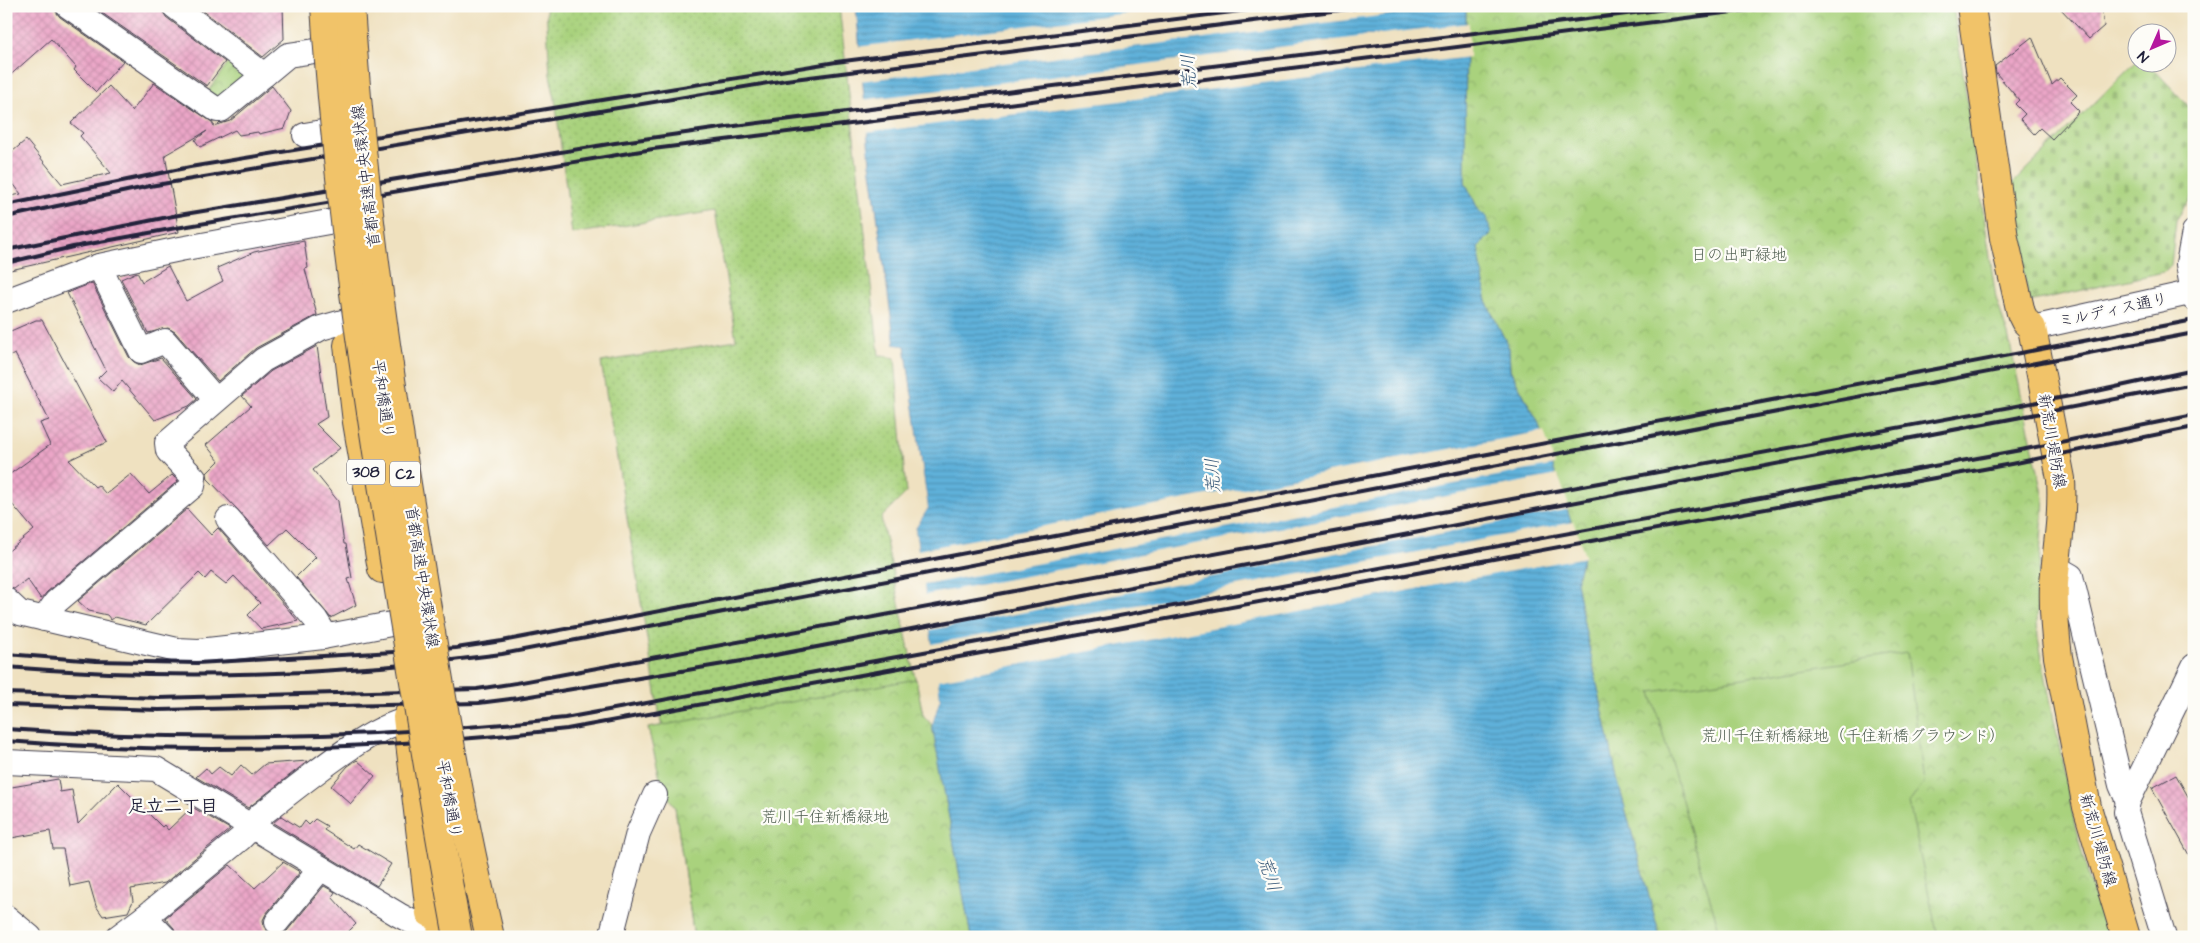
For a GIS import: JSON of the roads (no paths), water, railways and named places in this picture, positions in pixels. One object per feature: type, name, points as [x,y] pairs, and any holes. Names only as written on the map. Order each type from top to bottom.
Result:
[{"type":"main road","name":"平和橋通り","points":[[311,6],[315,51],[314,133],[334,221],[357,422],[407,720],[436,932]]},
{"type":"main road","name":"首都高速中央環状線","points":[[325,6],[332,107],[370,418],[433,804],[458,937]]},
{"type":"main road","name":"平和橋通り","points":[[338,6],[358,215],[383,408],[426,676],[476,937]]},
{"type":"main road","name":"首都高速中央環状線","points":[[350,6],[357,108],[394,406],[437,668],[472,859],[490,937]]},
{"type":"main road","name":"新荒川堤防線","points":[[1971,6],[2004,238],[2020,313],[2024,321],[2032,328],[2060,479],[2062,503],[2057,568],[2054,582],[2054,611],[2060,666],[2087,807],[2126,937]]},
{"type":"main road","points":[[433,804],[436,932]]},
{"type":"main road","points":[[472,859],[483,937]]},
{"type":"street","points":[[68,6],[217,110],[221,110],[288,55],[315,51]]},
{"type":"street","points":[[174,6],[264,75]]},
{"type":"street","points":[[6,301],[99,266],[334,221]]},
{"type":"street","points":[[2193,295],[2188,264],[2194,232]]},
{"type":"street","points":[[99,266],[102,276],[142,350],[165,341],[216,400]]},
{"type":"street","name":"ミルディス通り","points":[[2032,328],[2193,295]]},
{"type":"street","points":[[44,619],[56,602],[193,486],[194,478],[168,451],[167,443],[263,360],[321,328],[346,321]]},
{"type":"street","points":[[228,519],[316,620],[321,628],[323,637]]},
{"type":"street","points":[[2057,568],[2071,576],[2121,785],[2128,801]]},
{"type":"street","points":[[11,611],[177,650],[199,651],[323,637],[391,624]]},
{"type":"street","points":[[2164,937],[2126,812],[2128,801],[2194,666]]},
{"type":"street","points":[[118,937],[145,917],[252,827],[259,816],[337,758],[388,726],[407,720]]},
{"type":"street","points":[[6,762],[156,769],[414,923],[436,932]]},
{"type":"street","points":[[611,937],[638,833],[655,795]]},
{"type":"street","points":[[277,922],[321,868]]},
{"type":"street","points":[[6,917],[30,937]]},
{"type":"street","points":[[145,917],[164,937]]},
{"type":"water","name":"荒川","points":[[856,6],[1466,6],[1465,182],[1479,211],[1487,217],[1491,234],[1478,247],[1487,303],[1509,348],[1510,370],[1538,422],[1583,557],[1576,582],[1582,614],[1618,782],[1660,937],[971,937],[932,725],[940,698],[915,529],[928,508],[905,346],[895,345],[870,164]]},
{"type":"railway","points":[[6,205],[190,167],[836,62],[1280,6]]},
{"type":"railway","points":[[6,217],[150,186],[786,80],[1372,6]]},
{"type":"railway","points":[[6,250],[173,216],[615,143],[735,126],[1690,6]]},
{"type":"railway","points":[[6,263],[73,247],[176,228],[653,149],[1780,6]]},
{"type":"railway","points":[[6,654],[96,661],[197,663],[456,648],[502,641],[2194,320]]},
{"type":"railway","points":[[6,667],[130,674],[255,674],[379,667],[502,654],[2194,333]]},
{"type":"railway","points":[[6,693],[160,698],[477,689],[2097,391],[2194,370]]},
{"type":"railway","points":[[6,705],[159,710],[479,703],[518,698],[754,659],[2194,384]]},
{"type":"railway","points":[[6,729],[146,736],[286,736],[425,730],[565,718],[2021,450],[2194,415]]},
{"type":"railway","points":[[6,741],[146,748],[287,748],[357,746],[567,729],[2011,464],[2194,427]]},
{"type":"district","name":"足立二丁目","points":[[173,806]]},
{"type":"park label","name":"日の出町緑地","points":[[1739,255]]},
{"type":"park label","name":"荒川千住新橋緑地（千住新橋グラウンド）","points":[[1853,736]]},
{"type":"park label","name":"荒川千住新橋緑地","points":[[825,817]]}]
